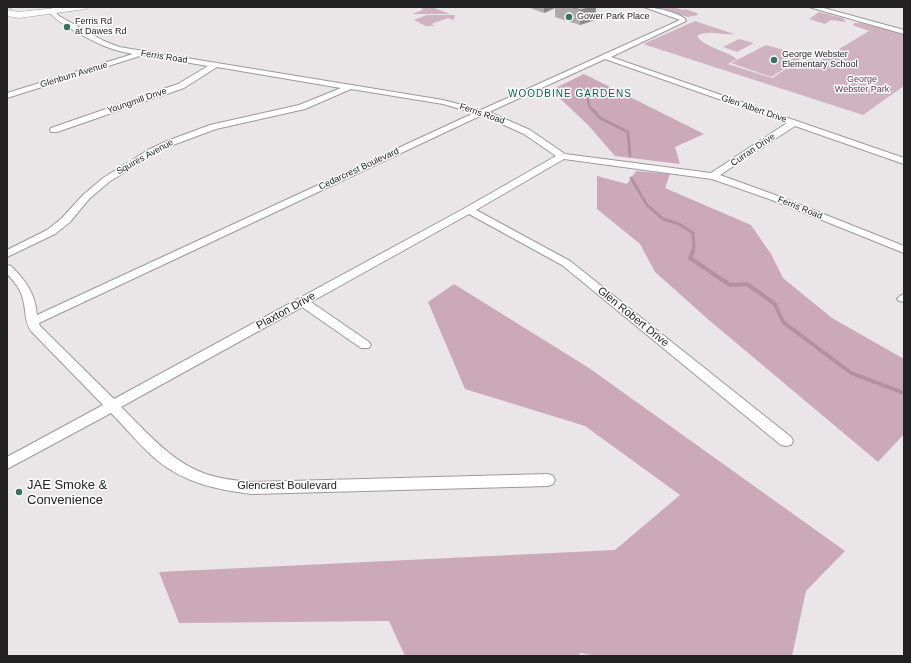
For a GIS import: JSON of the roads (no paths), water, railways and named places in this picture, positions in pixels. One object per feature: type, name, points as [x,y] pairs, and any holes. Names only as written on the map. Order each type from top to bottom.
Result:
[{"type":"street","points":[[7,13],[19,14],[85,7]]},
{"type":"street","name":"Cedarcrest Boulevard","points":[[32,322],[481,112],[683,21],[681,18],[647,7]]},
{"type":"street","points":[[812,7],[904,32]]},
{"type":"street","points":[[831,12],[841,7]]},
{"type":"street","name":"Ferris Road","points":[[52,11],[57,17],[101,43],[118,49],[434,100],[481,112],[523,130],[551,150],[563,156],[713,176],[768,195],[904,250]]},
{"type":"street","name":"Glenburn Avenue","points":[[7,96],[141,53]]},
{"type":"street","name":"Glen Albert Drive","points":[[605,57],[904,160]]},
{"type":"street","name":"Youngmill Drive","points":[[54,130],[181,86],[215,64]]},
{"type":"street","name":"Squires Avenue","points":[[7,254],[51,232],[66,220],[86,197],[106,180],[157,149],[192,134],[223,124],[302,107],[350,86]]},
{"type":"street","name":"Curran Drive","points":[[713,176],[793,122]]},
{"type":"street","name":"Plaxton Drive","points":[[7,464],[303,302],[563,156]]},
{"type":"street","name":"Glen Robert Drive","points":[[469,210],[566,263],[786,440]]},
{"type":"street","points":[[7,268],[26,289],[30,300],[32,322]]},
{"type":"street","points":[[303,302],[366,345]]},
{"type":"street","name":"Glencrest Boulevard","points":[[32,322],[35,328],[172,464],[192,475],[216,484],[252,488],[548,480]]},
{"type":"waterway","points":[[587,92],[589,106],[593,111]]},
{"type":"waterway","points":[[593,110],[600,118],[628,132],[630,156]]},
{"type":"waterway","points":[[631,178],[647,205],[663,219],[679,224],[693,233],[694,248],[692,252]]},
{"type":"waterway","points":[[693,251],[690,258],[730,285],[747,284],[775,304],[783,322],[851,373],[904,393]]},
{"type":"place","name":"Gower Park Place","points":[[569,17]]},
{"type":"place","name":"Ferris Rd at Dawes Rd","points":[[67,27]]},
{"type":"place","name":"George Webster Elementary School","points":[[774,60]]},
{"type":"place","name":"JAE Smoke & Convenience","points":[[19,492]]},
{"type":"district","name":"WOODBINE GARDENS","points":[[570,94]]},
{"type":"park label","name":"George Webster Park","points":[[862,86]]}]
